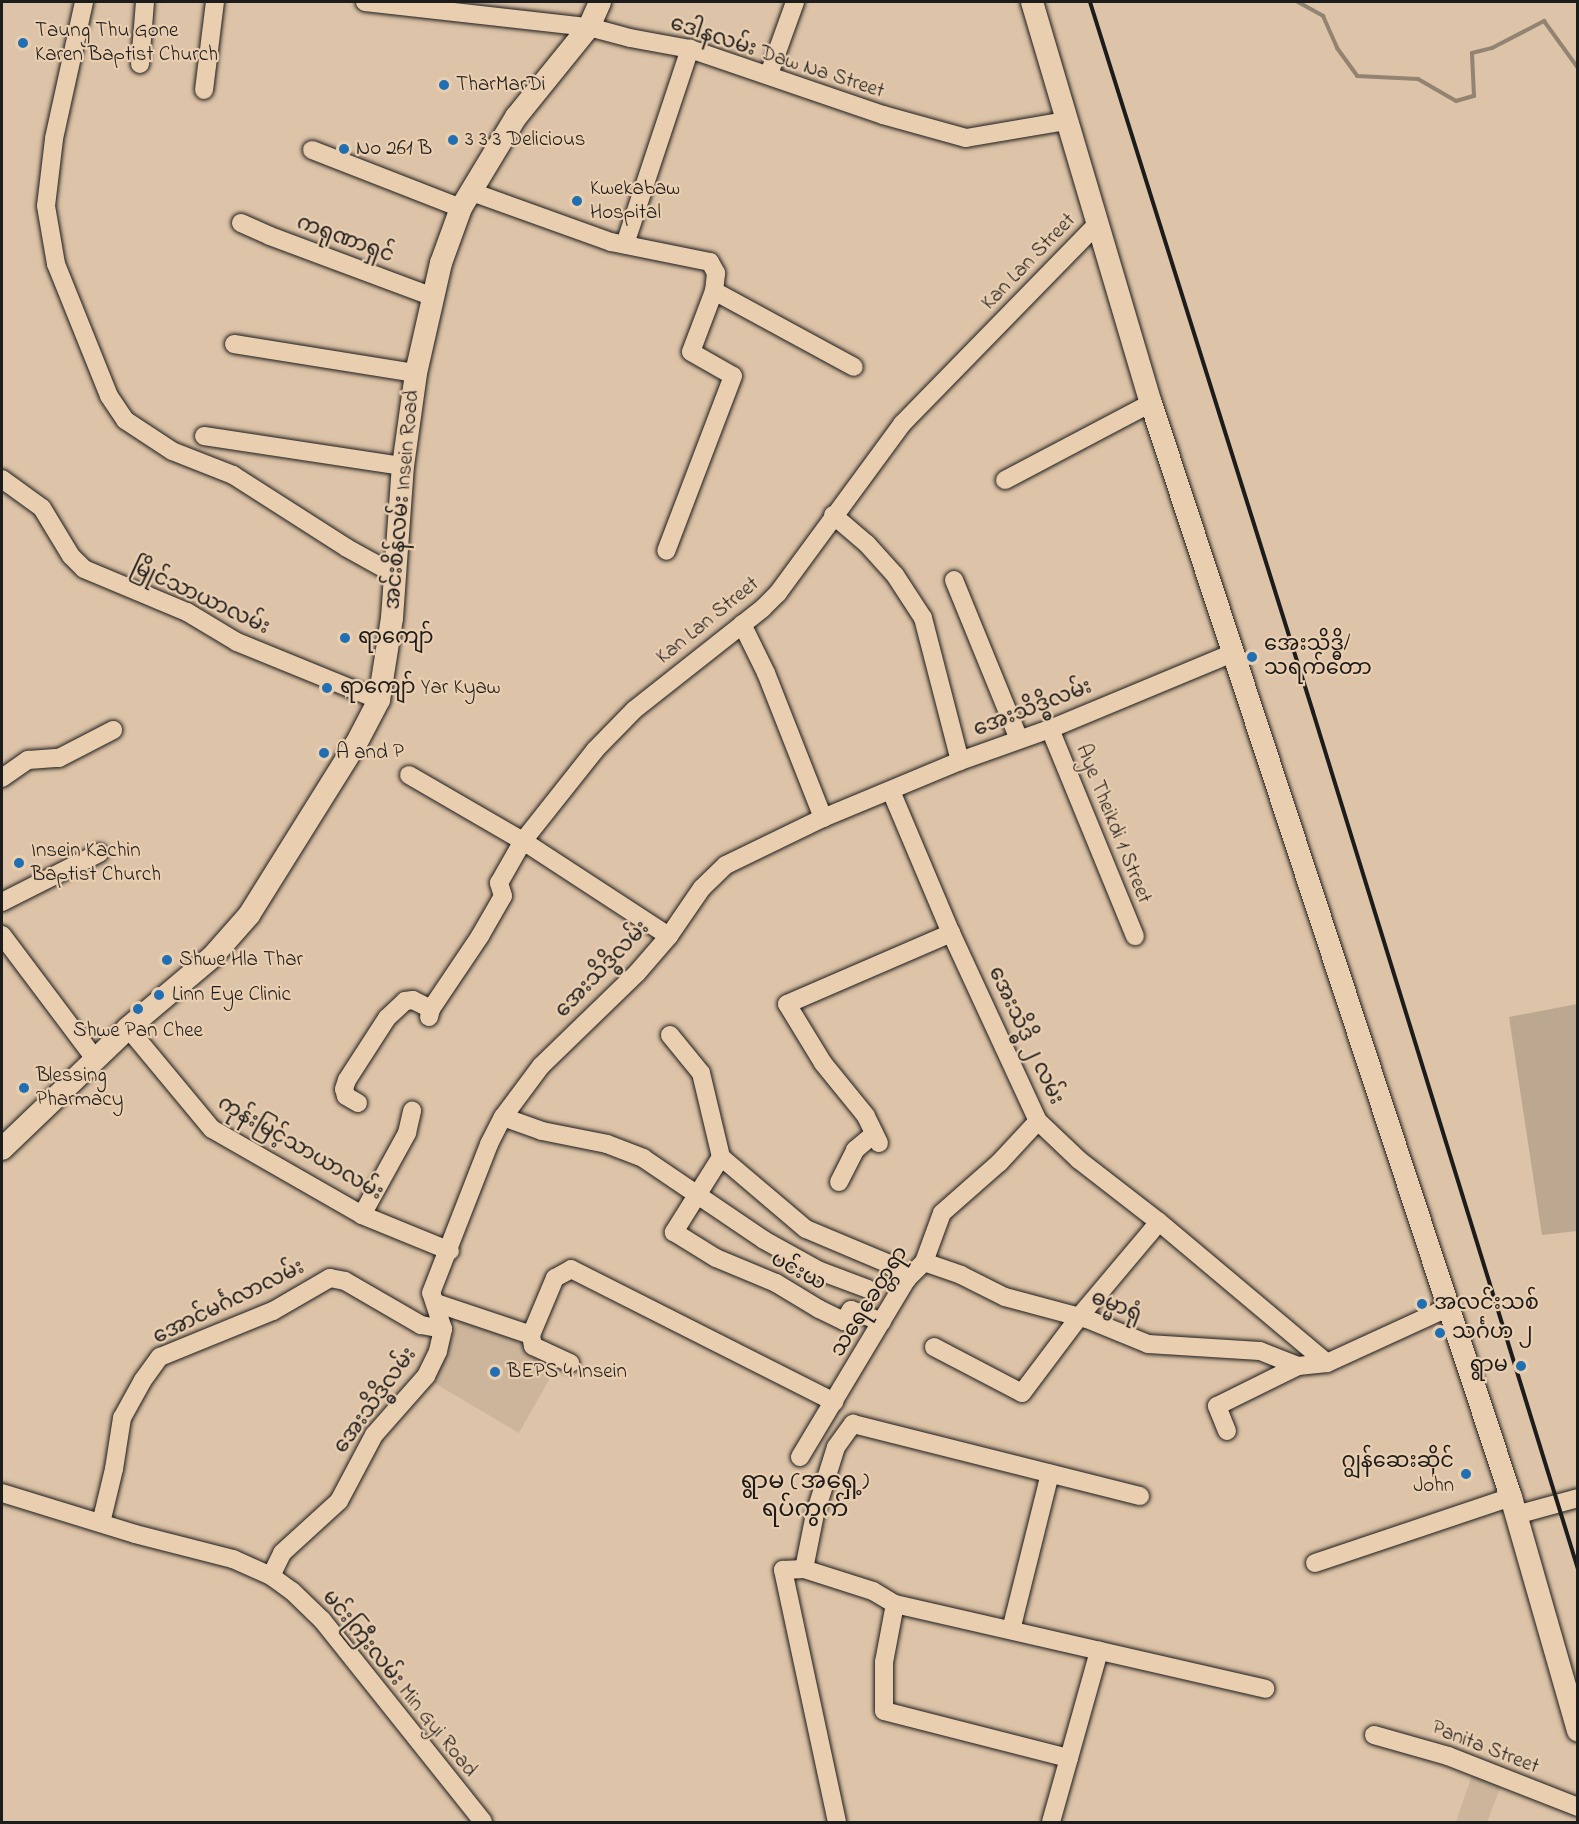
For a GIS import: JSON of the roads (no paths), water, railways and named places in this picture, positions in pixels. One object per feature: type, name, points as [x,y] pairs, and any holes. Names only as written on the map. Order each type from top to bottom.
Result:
[{"type":"main road","name":"အင်းစိန်လမ်း Insein Road","points":[[2,1149],[128,1028],[212,957],[249,915],[350,754],[379,700],[392,618],[403,466],[416,373],[441,263],[467,200],[516,117],[589,27],[600,2]]},
{"type":"main road","points":[[1032,2],[1151,403],[1513,1506],[1578,1731]]},
{"type":"street","points":[[84,2],[54,139],[46,206],[56,264],[109,396],[125,420],[172,451],[233,475],[347,548],[394,574]]},
{"type":"street","points":[[140,64],[145,2]]},
{"type":"street","points":[[204,90],[214,2]]},
{"type":"street","name":"ဒေါနလမ်း Daw Na Street","points":[[365,2],[589,27],[630,38],[690,49],[769,74],[883,115],[966,138],[1067,121]]},
{"type":"street","points":[[769,74],[795,2]]},
{"type":"street","points":[[625,244],[690,49]]},
{"type":"street","points":[[312,150],[467,200],[612,242],[710,262],[716,273],[714,291],[691,351],[733,376],[666,550]]},
{"type":"street","name":"ကရုဏာရှင်","points":[[242,223],[270,237],[433,297]]},
{"type":"street","name":"Kan Lan Street","points":[[358,1103],[346,1096],[344,1089],[347,1080],[387,1018],[405,1001],[413,1000],[430,1013],[503,896],[499,883],[523,842],[595,750],[634,710],[778,593],[902,424],[1098,223]]},
{"type":"street","points":[[714,291],[854,367]]},
{"type":"street","points":[[234,344],[416,373]]},
{"type":"street","points":[[1005,480],[1151,403]]},
{"type":"street","points":[[204,436],[403,466]]},
{"type":"street","name":"မြိုင်သာယာလမ်း","points":[[2,480],[42,508],[71,556],[84,569],[187,612],[237,642],[379,700]]},
{"type":"street","points":[[833,515],[867,544],[895,575],[923,618],[960,761]]},
{"type":"street","points":[[954,580],[1019,739]]},
{"type":"street","points":[[741,624],[766,673],[823,818]]},
{"type":"street","name":"အေးသိဒ္ဓိလမ်း","points":[[271,1576],[282,1552],[339,1501],[374,1435],[426,1376],[438,1352],[443,1329],[431,1293],[450,1251],[489,1144],[503,1117],[541,1066],[637,973],[669,936],[702,888],[726,865],[823,818],[960,761],[1050,729],[1233,653]]},
{"type":"street","name":"Aye Theikdi 1 Street","points":[[1050,729],[1134,936]]},
{"type":"street","points":[[2,778],[28,760],[59,758],[113,730]]},
{"type":"street","points":[[409,775],[523,842],[669,936]]},
{"type":"street","name":"အေးသိဒ္ဓိ ၂ လမ်း","points":[[891,791],[951,933],[1038,1121],[1079,1160],[1159,1222],[1327,1363]]},
{"type":"street","points":[[2,902],[99,853]]},
{"type":"street","points":[[839,1182],[855,1150],[877,1139],[866,1116],[823,1063],[787,1005],[951,933]]},
{"type":"street","points":[[4,941],[95,1059]]},
{"type":"street","name":"ကုန်းမြင့်သာယာလမ်း","points":[[128,1028],[212,1129],[362,1215],[450,1251]]},
{"type":"street","points":[[670,1035],[701,1073],[722,1157],[806,1229],[887,1263],[907,1279]]},
{"type":"street","points":[[362,1215],[407,1133],[412,1111]]},
{"type":"street","points":[[503,1117],[543,1131],[607,1144],[643,1158],[764,1240],[820,1271],[868,1289]]},
{"type":"street","name":"သရေခေတ္တရာ","points":[[800,1457],[907,1279],[924,1262],[942,1213],[999,1163],[1038,1121]]},
{"type":"street","points":[[698,1196],[722,1157]]},
{"type":"street","name":"ပင်းယ","points":[[698,1196],[674,1232],[716,1258],[776,1283],[844,1321],[851,1310],[882,1322]]},
{"type":"street","points":[[934,1347],[1022,1393],[1079,1317],[1159,1222]]},
{"type":"street","name":"ဓမ္မာရုံ","points":[[924,1262],[961,1275],[1005,1297],[1079,1317],[1148,1344],[1260,1351],[1298,1366]]},
{"type":"street","points":[[570,1363],[533,1346],[531,1335],[555,1278],[571,1269],[834,1402]]},
{"type":"street","name":"အောင်မင်္ဂလာလမ်း","points":[[100,1523],[114,1469],[122,1418],[143,1380],[160,1358],[273,1311],[330,1278],[345,1281],[421,1325],[443,1329]]},
{"type":"street","points":[[436,1303],[531,1335]]},
{"type":"street","points":[[1227,1431],[1217,1406],[1298,1366],[1327,1363],[1447,1308]]},
{"type":"street","points":[[804,1569],[815,1514],[836,1447],[853,1424],[1140,1496]]},
{"type":"street","points":[[1011,1630],[1050,1474]]},
{"type":"street","name":"မင်းကြီးလမ်း Min Gyi Road","points":[[2,1493],[100,1523],[233,1559],[271,1576],[292,1591],[322,1620],[483,1822]]},
{"type":"street","points":[[1315,1563],[1513,1506],[1578,1498]]},
{"type":"street","points":[[837,1822],[783,1570],[804,1569],[873,1591],[895,1604],[1265,1689]]},
{"type":"street","points":[[895,1604],[884,1662],[884,1711],[1069,1758]]},
{"type":"street","points":[[1051,1822],[1099,1650]]},
{"type":"street","name":"Panita Street","points":[[1374,1735],[1448,1756],[1578,1807]]},
{"type":"waterway","points":[[1298,2],[1323,16],[1337,48],[1357,76],[1418,79],[1456,101],[1474,96],[1472,53],[1492,48],[1544,21],[1578,68]]},
{"type":"railway","points":[[1090,2],[1313,712],[1578,1569]]},
{"type":"place","name":"Taung Thu Gone Karen Baptist Church","points":[[23,43]]},
{"type":"place","name":"TharMarDi","points":[[444,85]]},
{"type":"place","name":"3 3 3 Delicious","points":[[453,140]]},
{"type":"place","name":"No 261 B","points":[[344,149]]},
{"type":"place","name":"Kwekabaw Hospital","points":[[577,201]]},
{"type":"place","name":"ရာကျော်","points":[[345,638]]},
{"type":"place","name":"အေးသိဒ္ဓိ/ သရက်တော","points":[[1252,657]]},
{"type":"place","name":"ရာကျော် Yar Kyaw","points":[[327,688]]},
{"type":"place","name":"A and P","points":[[324,753]]},
{"type":"place","name":"Insein Kachin Baptist Church","points":[[19,863]]},
{"type":"place","name":"Shwe Hla Thar","points":[[167,960]]},
{"type":"place","name":"Linn Eye Clinic","points":[[159,995]]},
{"type":"place","name":"Shwe Pan Chee","points":[[138,1009]]},
{"type":"place","name":"Blessing Pharmacy","points":[[24,1088]]},
{"type":"place","name":"အလင်းသစ်","points":[[1422,1304]]},
{"type":"place","name":"သင်္ဂဟ ၂","points":[[1440,1333]]},
{"type":"place","name":"ရွာမ","points":[[1521,1366]]},
{"type":"place","name":"BEPS 4 Insein","points":[[495,1372]]},
{"type":"place","name":"ဂျွန်ဆေးဆိုင် John","points":[[1466,1474]]},
{"type":"district","name":"ရွာမ (အရှေ့) ရပ်ကွက်","points":[[805,1497]]}]
